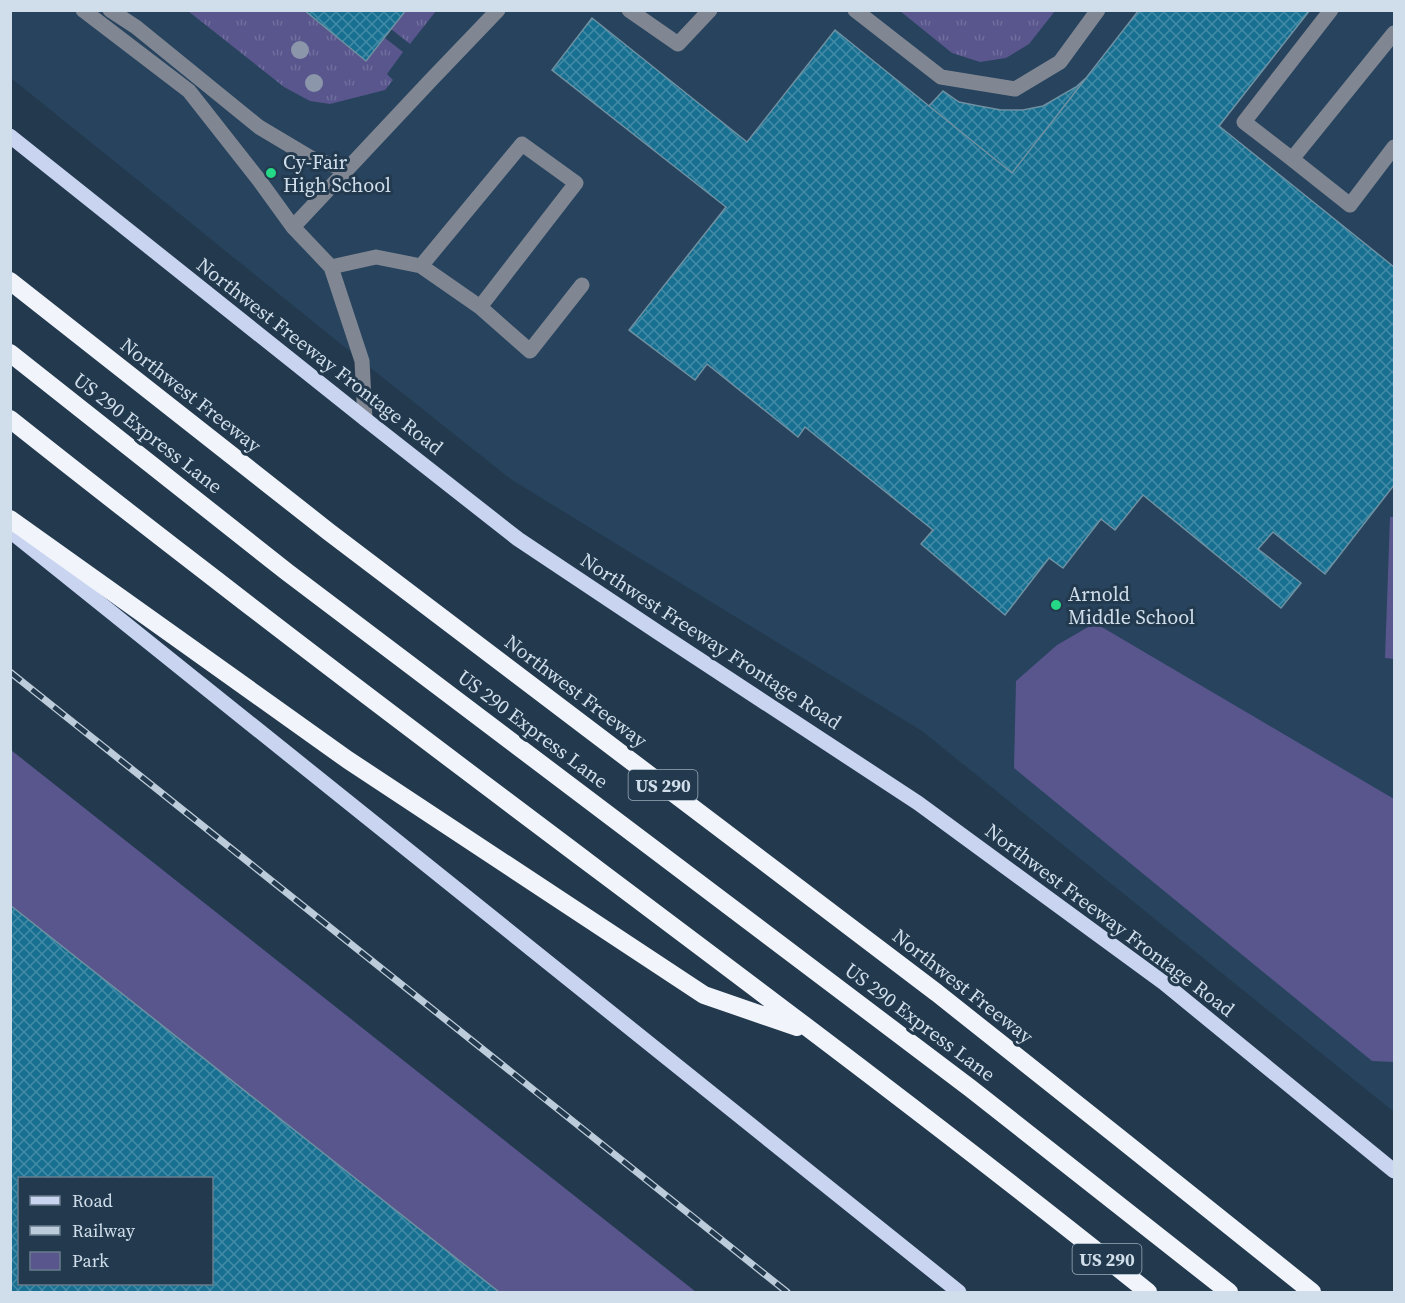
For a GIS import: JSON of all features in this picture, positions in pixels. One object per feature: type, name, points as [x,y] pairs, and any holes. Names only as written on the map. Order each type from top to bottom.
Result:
[{"type":"highway","name":"Northwest Freeway","points":[[10,281],[329,532],[946,1001],[1312,1293]]},
{"type":"highway","name":"US 290 Express Lane","points":[[10,353],[287,572],[970,1088],[1229,1293]]},
{"type":"highway","name":"US 290","points":[[10,419],[312,655],[813,1032],[1066,1226],[1148,1293]]},
{"type":"highway","points":[[10,519],[348,760],[704,995],[813,1032]]},
{"type":"main road","name":"Northwest Freeway Frontage Road","points":[[10,136],[518,539],[928,810],[1164,983],[1395,1171]]},
{"type":"main road","points":[[10,531],[959,1293]]},
{"type":"lane","points":[[83,10],[189,91],[293,227],[331,267],[362,361],[365,419]]},
{"type":"lane","points":[[110,10],[136,27],[259,127],[311,158],[347,170]]},
{"type":"lane","points":[[293,227],[498,10]]},
{"type":"lane","points":[[629,10],[678,44],[710,10]]},
{"type":"lane","points":[[855,10],[942,77],[1015,89],[1060,62],[1098,10]]},
{"type":"lane","points":[[1331,10],[1244,123],[1350,205],[1395,147]]},
{"type":"lane","points":[[1292,159],[1395,33]]},
{"type":"lane","points":[[421,266],[522,144],[576,183],[480,307]]},
{"type":"lane","points":[[331,267],[376,257],[421,266],[480,307],[530,351],[582,285]]},
{"type":"shaded area","name":"Arnold Middle School","points":[[10,11],[1394,11],[1394,1112],[922,731],[512,480],[362,361],[11,78]]},
{"type":"green space","points":[[406,10],[436,11],[410,44],[391,29]]},
{"type":"green space","points":[[188,11],[304,11],[366,61],[385,38],[403,52],[387,74],[393,80],[385,90],[330,104],[310,101],[284,87]]},
{"type":"green space","points":[[900,11],[1055,11],[1029,44],[1006,58],[980,62],[952,53]]},
{"type":"green space","points":[[1390,517],[1394,517],[1394,659],[1385,658]]},
{"type":"green space","points":[[1095,623],[1394,799],[1394,1062],[1372,1061],[1014,768],[1016,681],[1057,645]]},
{"type":"green space","points":[[11,750],[696,1292],[11,1292]]},
{"type":"building","points":[[304,10],[406,10],[366,61]]},
{"type":"building","points":[[1139,10],[1310,10],[1219,126],[1394,267],[1394,485],[1325,574],[1273,532],[1258,549],[1301,583],[1281,608],[1143,495],[1115,530],[1101,519],[1063,568],[1049,558],[1005,615],[921,544],[933,530],[805,427],[798,437],[707,364],[695,380],[629,330],[726,207],[552,70],[592,18],[747,142],[835,30],[1012,173]]},
{"type":"building","points":[[1087,77],[1012,173],[929,106],[943,91],[959,102],[1001,110],[1023,110],[1043,106],[1076,87]]},
{"type":"building","points":[[10,905],[499,1292],[10,1292]]},
{"type":"railway","points":[[10,672],[787,1292]]},
{"type":"place","name":"Cy-Fair High School","points":[[271,173]]},
{"type":"place","name":"Arnold Middle School","points":[[1056,605]]}]
